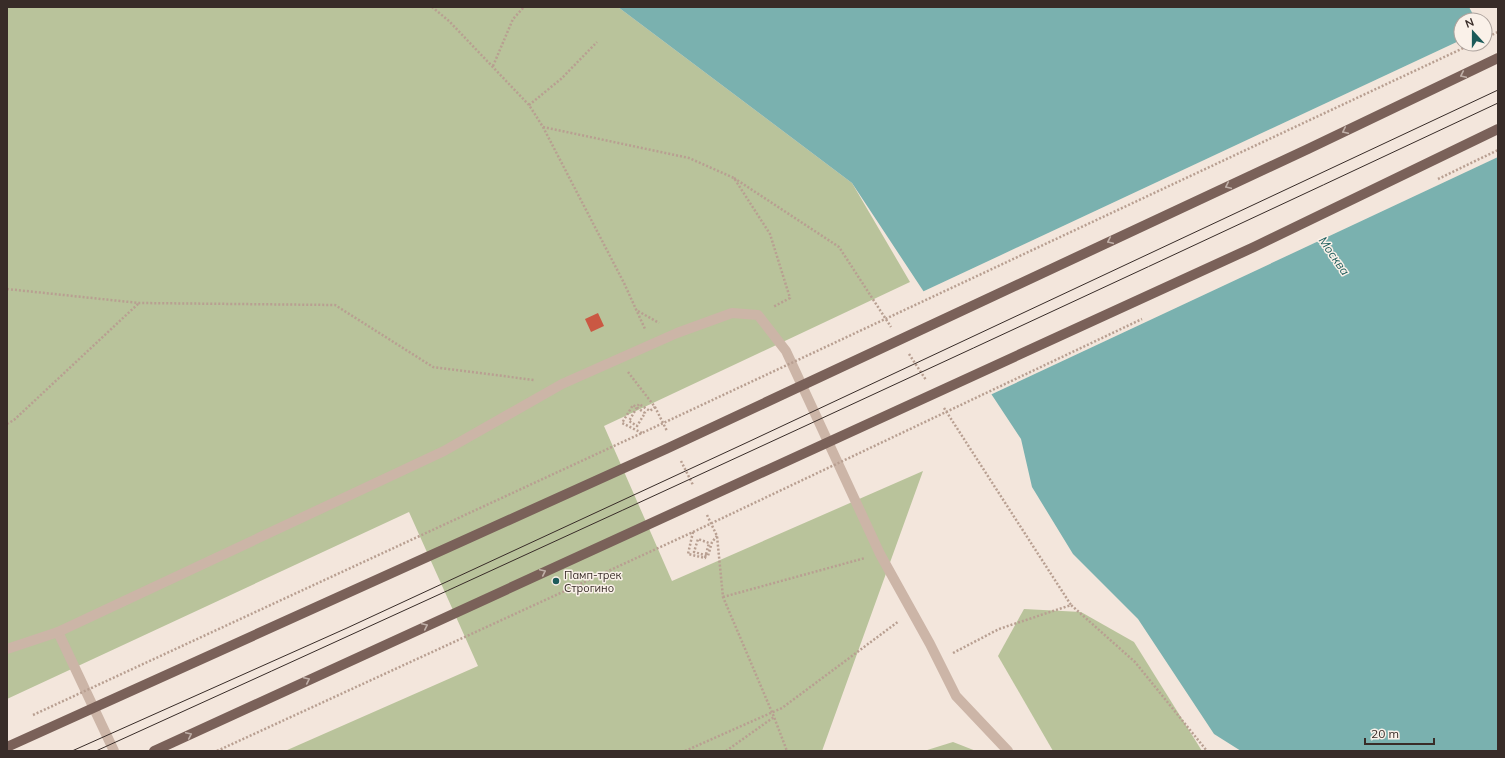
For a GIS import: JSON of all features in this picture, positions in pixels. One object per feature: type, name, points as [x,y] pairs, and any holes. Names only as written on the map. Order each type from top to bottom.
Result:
[{"type":"main road","points":[[7,747],[666,449],[1286,159],[1498,58]]},
{"type":"main road","points":[[154,751],[1254,246],[1498,129]]},
{"type":"lane","points":[[7,649],[58,632],[444,451],[562,384],[651,344],[732,313],[758,315],[786,352],[880,554],[956,696],[1008,751]]},
{"type":"lane","points":[[58,632],[114,751]]},
{"type":"path","points":[[432,7],[449,21],[529,105],[543,127],[624,283],[638,311],[651,344]]},
{"type":"path","points":[[493,66],[513,19],[524,7]]},
{"type":"path","points":[[529,105],[560,80],[597,42]]},
{"type":"path","points":[[29,717],[642,433],[1455,52]]},
{"type":"path","points":[[543,127],[689,158],[734,178],[839,247],[895,333]]},
{"type":"path","points":[[1433,181],[1498,150]]},
{"type":"path","points":[[734,178],[770,234],[790,298],[758,315]]},
{"type":"path","points":[[7,289],[139,303],[335,305],[433,367],[562,384]]},
{"type":"path","points":[[7,424],[14,420],[139,303]]},
{"type":"path","points":[[216,751],[693,532],[1146,317]]},
{"type":"path","points":[[908,353],[929,386]]},
{"type":"path","points":[[642,433],[622,424],[634,405],[639,409],[645,413],[637,426],[629,421],[633,416],[636,410],[639,404],[650,411],[655,407]]},
{"type":"path","points":[[942,406],[1071,605],[1135,662],[1207,751]]},
{"type":"path","points":[[693,532],[688,554],[705,558],[707,550],[709,543],[698,539],[694,552],[701,554],[708,556],[712,542],[718,536],[723,598],[787,751]]},
{"type":"path","points":[[723,598],[880,554]]},
{"type":"path","points":[[938,660],[999,629],[1071,605]]},
{"type":"path","points":[[686,751],[782,708],[912,612]]},
{"type":"path","points":[[726,751],[774,717]]},
{"type":"green space","points":[[7,7],[618,7],[852,183],[910,282],[604,426],[672,581],[923,471],[822,751],[285,751],[478,666],[409,512],[7,699]]},
{"type":"green space","points":[[1024,609],[1081,612],[1134,642],[1202,751],[1053,751],[998,656]]},
{"type":"green space","points":[[953,742],[976,751],[924,751]]},
{"type":"water","name":"Москва","points":[[618,7],[1469,7],[1472,12],[1453,12],[1453,52],[1491,52],[1498,61],[1498,751],[1241,751],[1214,734],[1138,619],[1073,554],[1032,487],[1021,439],[852,183]]},
{"type":"pier","points":[[1453,44],[1453,52],[1493,52],[1493,49],[1498,57],[1498,157],[990,395],[922,292]]},
{"type":"building","points":[[598,313],[604,326],[591,332],[585,319]]},
{"type":"tram line","points":[[72,751],[347,628],[748,442],[1498,90]]},
{"type":"tram line","points":[[96,751],[798,429],[1498,103]]},
{"type":"place","name":"Памп-трек Строгино","points":[[556,581]]}]
